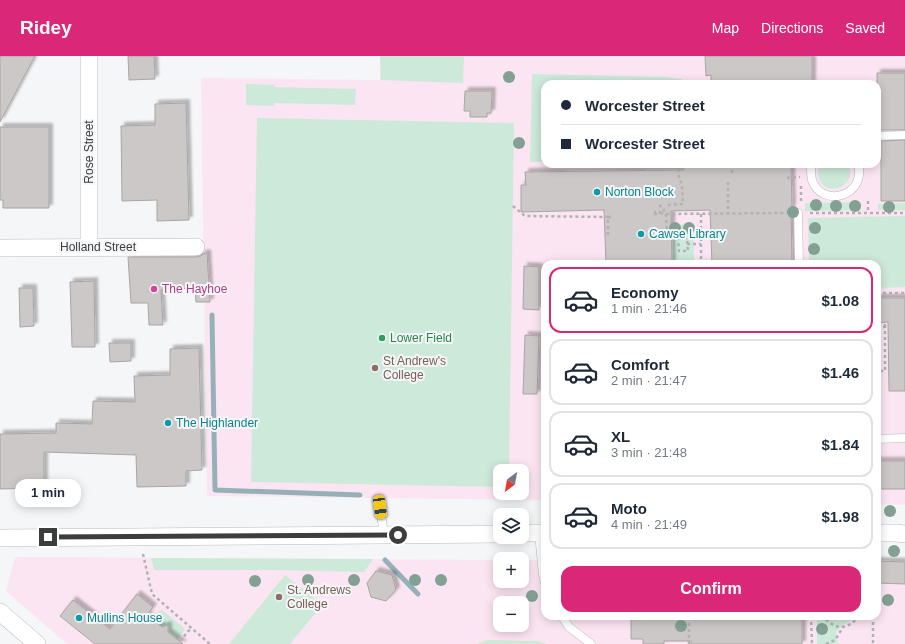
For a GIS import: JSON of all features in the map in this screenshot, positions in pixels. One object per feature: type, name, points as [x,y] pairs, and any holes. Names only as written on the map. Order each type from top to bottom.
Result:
[{"type":"street","name":"Rose Street","points":[[89,56],[90,247]]},
{"type":"street","name":"Holland Street","points":[[0,248],[196,247]]},
{"type":"street","points":[[529,534],[541,533]]},
{"type":"street","points":[[881,533],[902,533]]},
{"type":"street","points":[[0,538],[493,534]]},
{"type":"street","points":[[0,612],[38,644]]},
{"type":"lane","points":[[881,136],[905,135]]},
{"type":"lane","points":[[812,168],[811,175],[813,182],[818,189],[822,193],[834,196],[845,194],[856,185],[860,173],[859,168]]},
{"type":"lane","points":[[798,213],[799,260]]},
{"type":"lane","points":[[881,439],[905,438]]},
{"type":"lane","points":[[380,507],[384,536]]},
{"type":"lane","points":[[565,620],[569,627],[591,644]]},
{"type":"path","points":[[647,171],[646,168],[678,168],[682,185],[683,204],[666,205]]},
{"type":"path","points":[[732,168],[732,174]]},
{"type":"path","points":[[787,178],[801,177]]},
{"type":"path","points":[[728,182],[728,214]]},
{"type":"path","points":[[868,201],[868,213]]},
{"type":"path","points":[[654,207],[659,205],[666,214],[666,234]]},
{"type":"path","points":[[513,206],[525,216],[614,217]]},
{"type":"path","points":[[654,213],[905,213]]},
{"type":"path","points":[[701,214],[701,260]]},
{"type":"path","points":[[608,217],[608,235]]},
{"type":"path","points":[[678,238],[687,238],[688,244],[688,251],[678,251],[678,238]]},
{"type":"path","points":[[688,244],[701,244]]},
{"type":"path","points":[[881,293],[905,293]]},
{"type":"path","points":[[881,371],[885,371],[885,322]]},
{"type":"path","points":[[142,553],[152,594],[210,644]]},
{"type":"path","points":[[689,620],[689,644]]},
{"type":"path","points":[[812,620],[812,644]]},
{"type":"path","points":[[826,620],[835,626],[843,627],[856,620]]},
{"type":"path","points":[[873,620],[873,644]]},
{"type":"path","points":[[826,644],[837,638],[843,627]]},
{"type":"path","points":[[180,641],[191,628]]},
{"type":"shaded area","name":"St Andrew's College","points":[[380,56],[905,56],[905,505],[881,504],[881,260],[541,260],[541,500],[529,500],[529,464],[493,464],[493,499],[207,496],[201,78],[380,80]]},
{"type":"shaded area","name":"St. Andrews College","points":[[15,557],[493,560],[493,588],[529,588],[529,560],[541,560],[541,620],[881,620],[881,562],[905,562],[905,644],[67,644],[6,591]]},
{"type":"green space","points":[[380,56],[464,56],[463,83],[381,80]]},
{"type":"green space","points":[[532,74],[663,77],[682,79],[541,80],[541,162],[530,162]]},
{"type":"green space","points":[[246,84],[274,85],[274,87],[356,89],[355,105],[274,103],[274,106],[246,105]]},
{"type":"green space","name":"Lower Field","points":[[257,118],[514,123],[509,464],[493,464],[493,487],[251,482]]},
{"type":"green space","points":[[819,168],[849,168],[850,171],[849,178],[846,183],[835,189],[823,185],[819,179]]},
{"type":"green space","points":[[861,202],[861,210],[805,211],[805,203]]},
{"type":"green space","points":[[905,203],[905,210],[878,210],[878,204]]},
{"type":"green space","points":[[905,216],[905,287],[881,288],[881,260],[809,260],[808,218]]},
{"type":"green space","points":[[693,224],[694,260],[672,260],[671,225]]},
{"type":"green space","points":[[151,558],[373,559],[364,572],[154,570]]},
{"type":"green space","points":[[285,575],[322,605],[290,644],[229,644]]},
{"type":"green space","points":[[162,610],[184,628],[184,631],[178,639],[153,619],[159,611]]},
{"type":"green space","points":[[817,620],[853,620],[843,625],[836,633],[839,644],[817,644]]},
{"type":"green space","points":[[487,640],[537,641],[547,644],[477,644]]},
{"type":"building","points":[[0,56],[35,56],[0,122]]},
{"type":"building","points":[[128,56],[154,56],[155,79],[129,80]]},
{"type":"building","points":[[705,56],[812,56],[812,80],[711,80],[711,75],[706,76]]},
{"type":"building","points":[[877,73],[905,73],[905,130],[881,130],[881,80],[877,80]]},
{"type":"building","points":[[465,91],[492,91],[491,113],[487,113],[487,117],[470,117],[470,111],[464,111]]},
{"type":"building","points":[[186,103],[189,220],[157,221],[157,200],[122,201],[121,126],[155,125],[155,104]]},
{"type":"building","points":[[0,127],[49,127],[49,208],[3,208],[3,200],[0,200]]},
{"type":"building","points":[[905,140],[905,201],[881,201],[881,141]]},
{"type":"building","points":[[684,168],[791,168],[792,260],[712,260],[710,210],[671,211],[672,260],[606,260],[604,210],[521,212],[521,185],[526,185],[525,172],[684,170]]},
{"type":"building","name":"The Hayhoe","points":[[207,253],[210,302],[196,302],[195,288],[161,290],[163,325],[149,325],[148,303],[131,303],[128,257],[196,257]]},
{"type":"building","points":[[524,266],[539,267],[539,310],[523,309]]},
{"type":"building","points":[[94,281],[95,347],[72,347],[70,282]]},
{"type":"building","points":[[19,288],[33,288],[34,326],[20,327]]},
{"type":"building","points":[[881,298],[905,298],[905,391],[889,391],[888,322],[881,323]]},
{"type":"building","points":[[525,335],[539,336],[537,394],[523,394]]},
{"type":"building","points":[[109,343],[131,343],[131,361],[110,362]]},
{"type":"building","points":[[199,348],[202,470],[186,471],[186,486],[137,487],[136,455],[44,452],[44,488],[0,489],[0,434],[56,433],[56,423],[92,424],[93,401],[135,402],[134,376],[170,375],[170,349]]},
{"type":"building","points":[[881,461],[905,461],[905,489],[881,489]]},
{"type":"building","points":[[881,561],[905,562],[905,584],[881,583]]},
{"type":"building","points":[[376,571],[392,575],[396,590],[386,601],[371,597],[367,583]]},
{"type":"building","name":"Mullins House","points":[[137,594],[153,607],[147,615],[162,627],[168,625],[168,632],[183,644],[95,644],[60,616],[73,600],[110,629]]},
{"type":"building","points":[[631,620],[802,620],[802,644],[691,644],[691,641],[664,641],[664,644],[643,644],[643,639],[631,639]]},
{"type":"waterway","points":[[212,315],[215,490],[360,495]]},
{"type":"waterway","points":[[385,560],[418,594]]},
{"type":"place","name":"Norton Block","points":[[597,192]]},
{"type":"place","name":"Cawse Library","points":[[641,234]]},
{"type":"place","name":"The Hayhoe","points":[[154,289]]},
{"type":"place","name":"Lower Field","points":[[382,338]]},
{"type":"place","name":"St Andrew's College","points":[[375,368]]},
{"type":"place","name":"The Highlander","points":[[168,423]]},
{"type":"place","name":"St. Andrews College","points":[[279,597]]},
{"type":"place","name":"Mullins House","points":[[79,618]]},
{"type":"route","points":[[48,537],[398,535]]}]
